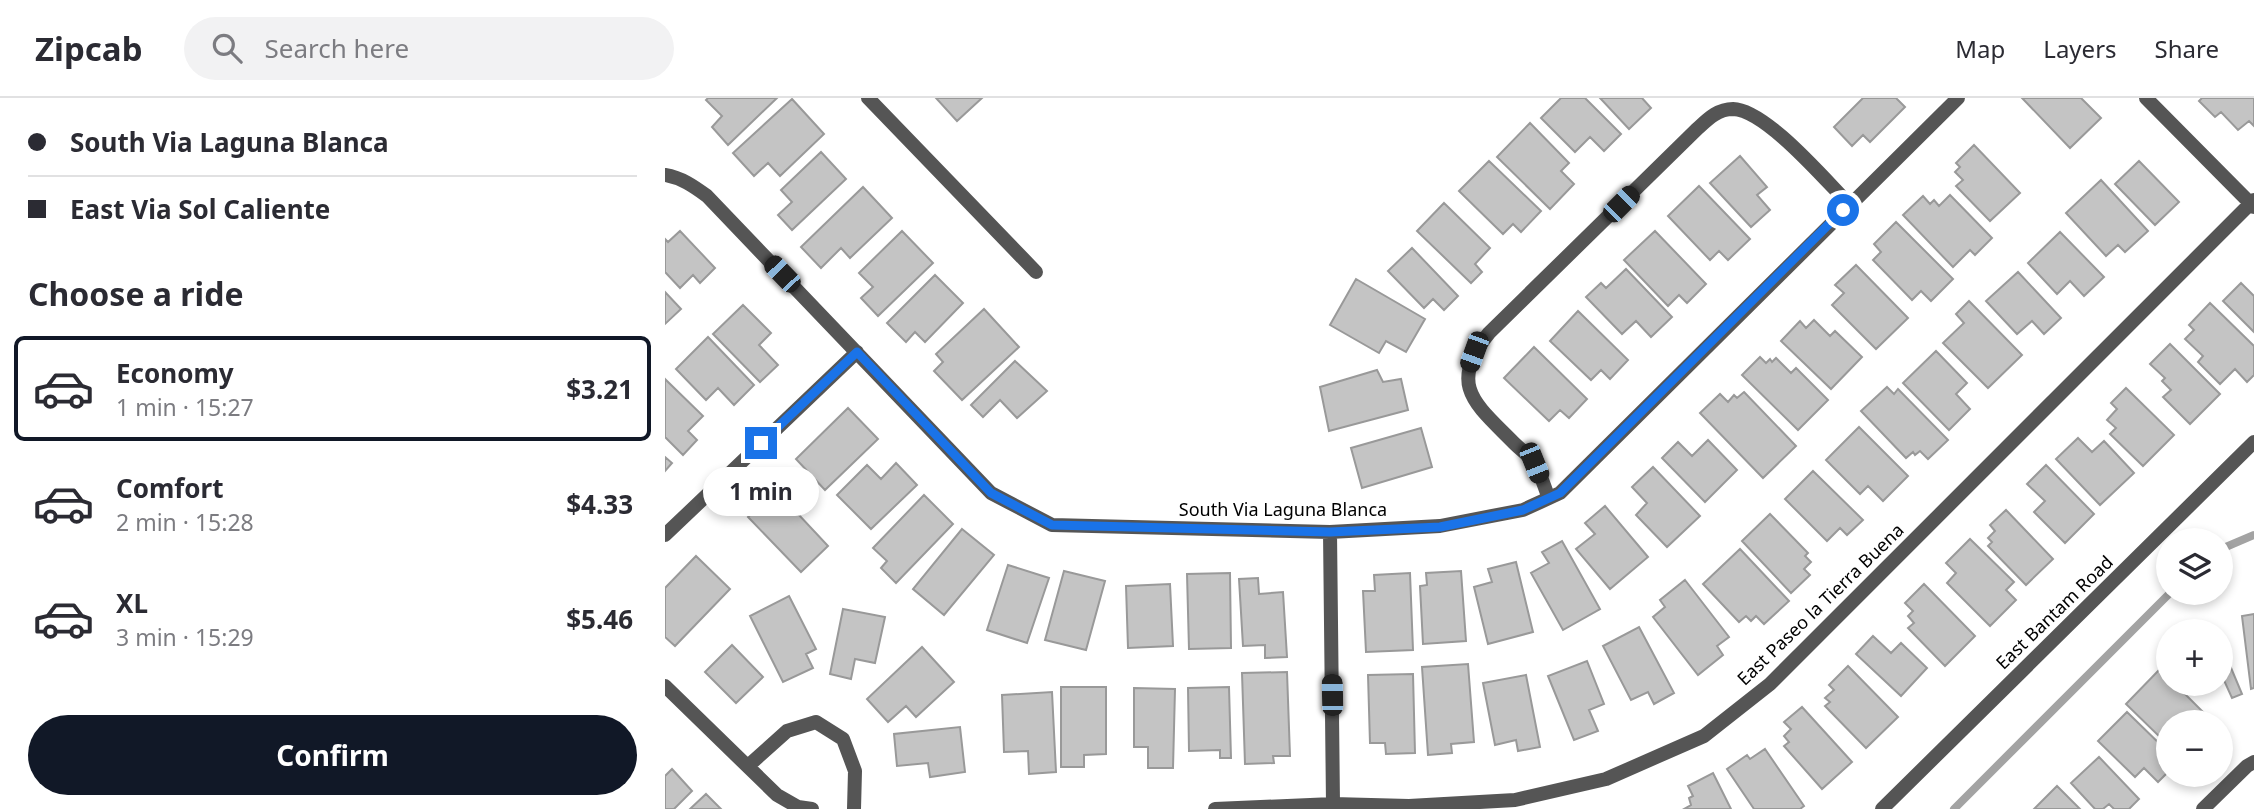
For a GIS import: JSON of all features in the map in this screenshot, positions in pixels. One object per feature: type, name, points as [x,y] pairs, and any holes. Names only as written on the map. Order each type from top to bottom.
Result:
[{"type":"street","points":[[868,98],[1036,272]]},
{"type":"street","name":"South Via Laguna Blanca","points":[[665,175],[691,184],[706,197],[991,493],[1052,525],[1330,532],[1440,527],[1523,510],[1560,493],[1958,98]]},
{"type":"street","points":[[2146,98],[2253,204]]},
{"type":"street","points":[[1549,498],[1534,463],[1484,412],[1471,394],[1466,373],[1474,352],[1489,333],[1696,130],[1714,114],[1731,104],[1765,121],[1849,204]]},
{"type":"street","name":"East Paseo la Tierra Buena","points":[[1215,809],[1333,804],[1409,806],[1515,800],[1606,779],[1704,736],[1770,684],[2253,204]]},
{"type":"street","points":[[665,535],[857,352]]},
{"type":"street","points":[[1451,374],[1466,373]]},
{"type":"street","name":"East Bantam Road","points":[[1882,809],[2254,442]]},
{"type":"street","points":[[1330,532],[1333,804]]},
{"type":"street","points":[[665,686],[777,795],[802,808]]},
{"type":"street","points":[[748,766],[787,731],[817,722],[843,739],[855,771],[854,809]]},
{"type":"street","points":[[2203,809],[2254,762]]},
{"type":"building","points":[[777,98],[728,145],[712,127],[722,116],[706,100]]},
{"type":"building","points":[[936,98],[982,98],[957,121]]},
{"type":"building","points":[[1561,98],[1585,98],[1621,134],[1604,151],[1590,137],[1575,152],[1541,118]]},
{"type":"building","points":[[1600,98],[1642,98],[1651,108],[1629,129]]},
{"type":"building","points":[[1863,98],[1896,98],[1905,107],[1870,142],[1863,135],[1852,146],[1834,127]]},
{"type":"building","points":[[2022,98],[2081,98],[2101,118],[2070,148]]},
{"type":"building","points":[[2202,98],[2254,98],[2254,126],[2249,121],[2238,130],[2221,112],[2215,117],[2199,101]]},
{"type":"building","points":[[792,99],[824,134],[780,176],[768,163],[754,176],[733,153]]},
{"type":"building","points":[[1530,123],[1569,163],[1561,171],[1574,184],[1550,209],[1497,157]]},
{"type":"building","points":[[1974,145],[2020,193],[1990,221],[1956,186],[1963,180],[1955,172],[1960,167],[1956,163]]},
{"type":"building","points":[[821,152],[846,179],[792,230],[778,215],[792,202],[781,190]]},
{"type":"building","points":[[1740,156],[1767,187],[1757,195],[1770,210],[1751,227],[1710,183]]},
{"type":"building","points":[[1489,161],[1541,211],[1521,232],[1513,224],[1503,234],[1459,191]]},
{"type":"building","points":[[2139,161],[2179,202],[2155,225],[2115,184]]},
{"type":"building","points":[[2101,180],[2148,231],[2125,252],[2118,245],[2106,256],[2066,213]]},
{"type":"building","points":[[1699,186],[1750,239],[1728,260],[1719,251],[1710,260],[1668,216]]},
{"type":"building","points":[[863,187],[892,218],[850,258],[841,248],[821,268],[801,247]]},
{"type":"building","points":[[1950,195],[1992,238],[1975,255],[1970,250],[1953,267],[1903,215],[1923,196],[1930,204],[1934,200],[1939,206]]},
{"type":"building","points":[[1444,203],[1490,248],[1475,264],[1482,272],[1471,283],[1417,231]]},
{"type":"building","points":[[1896,222],[1953,279],[1931,301],[1921,291],[1912,300],[1873,260],[1881,252],[1874,244]]},
{"type":"building","points":[[680,231],[715,268],[700,283],[693,275],[680,288],[665,272],[665,239],[668,242]]},
{"type":"building","points":[[902,231],[933,263],[878,316],[861,298],[873,287],[859,273]]},
{"type":"building","points":[[1655,231],[1706,284],[1687,303],[1679,295],[1668,306],[1624,260]]},
{"type":"building","points":[[2060,232],[2104,277],[2084,296],[2070,281],[2057,294],[2028,263]]},
{"type":"building","points":[[1412,248],[1458,296],[1444,310],[1433,299],[1424,308],[1388,271]]},
{"type":"building","points":[[1856,265],[1908,318],[1876,349],[1832,305],[1844,293],[1835,285]]},
{"type":"building","points":[[1626,269],[1672,317],[1651,337],[1636,321],[1622,334],[1586,297],[1601,283],[1606,288]]},
{"type":"building","points":[[2018,272],[2061,318],[2044,334],[2032,321],[2017,334],[1986,301]]},
{"type":"building","points":[[935,275],[963,303],[925,342],[915,332],[906,342],[887,323]]},
{"type":"building","points":[[1356,279],[1425,319],[1406,352],[1386,341],[1379,353],[1330,325]]},
{"type":"building","points":[[2241,283],[2254,296],[2254,332],[2223,301]]},
{"type":"building","points":[[665,292],[681,309],[665,324]]},
{"type":"building","points":[[1969,301],[2022,355],[1988,388],[1943,343],[1964,323],[1956,314]]},
{"type":"building","points":[[2210,303],[2254,346],[2254,375],[2247,382],[2235,369],[2220,384],[2198,362],[2203,356],[2185,339],[2194,330],[2189,325]]},
{"type":"building","points":[[743,305],[771,333],[759,345],[778,365],[760,382],[713,334]]},
{"type":"building","points":[[984,309],[1019,347],[962,400],[934,371],[943,362],[936,354]]},
{"type":"building","points":[[1578,311],[1628,360],[1610,379],[1601,370],[1591,380],[1550,341]]},
{"type":"building","points":[[1814,320],[1830,336],[1835,331],[1862,357],[1831,389],[1781,341],[1800,321],[1806,328]]},
{"type":"building","points":[[708,337],[754,385],[734,405],[718,388],[706,400],[676,369]]},
{"type":"building","points":[[2170,344],[2220,394],[2190,424],[2163,397],[2171,390],[2162,381],[2165,378],[2150,364]]},
{"type":"building","points":[[1534,347],[1587,399],[1569,418],[1560,410],[1549,421],[1504,378]]},
{"type":"building","points":[[1936,351],[1967,383],[1956,394],[1970,409],[1949,430],[1903,383]]},
{"type":"building","points":[[1760,357],[1766,363],[1776,358],[1791,373],[1796,368],[1828,400],[1798,430],[1742,375]]},
{"type":"building","points":[[1015,361],[1047,391],[1017,418],[1000,400],[983,417],[971,405]]},
{"type":"building","points":[[1377,370],[1383,382],[1401,379],[1408,410],[1329,431],[1320,387]]},
{"type":"building","points":[[665,379],[703,416],[688,431],[697,440],[683,455],[665,437]]},
{"type":"building","points":[[1887,387],[1894,394],[1898,389],[1948,440],[1928,459],[1920,451],[1915,455],[1913,452],[1906,458],[1861,411]]},
{"type":"building","points":[[2126,388],[2174,435],[2143,466],[2110,434],[2116,428],[2107,420],[2117,409],[2111,403]]},
{"type":"building","points":[[1744,392],[1796,446],[1763,478],[1700,413],[1720,394],[1728,402],[1734,395],[1737,398]]},
{"type":"building","points":[[848,408],[878,439],[825,490],[796,459]]},
{"type":"building","points":[[1859,427],[1908,476],[1883,501],[1868,486],[1860,494],[1826,460]]},
{"type":"building","points":[[1421,428],[1432,467],[1362,488],[1351,448]]},
{"type":"building","points":[[2078,438],[2092,452],[2104,441],[2134,473],[2100,505],[2056,459]]},
{"type":"building","points":[[1708,440],[1737,470],[1705,502],[1662,458],[1678,442],[1692,456]]},
{"type":"building","points":[[665,457],[672,463],[665,471]]},
{"type":"building","points":[[896,463],[917,485],[871,529],[837,495],[867,465],[881,479]]},
{"type":"building","points":[[2046,465],[2094,514],[2065,543],[2034,512],[2045,501],[2027,484]]},
{"type":"building","points":[[1653,467],[1700,516],[1667,547],[1636,515],[1647,503],[1632,487]]},
{"type":"building","points":[[1813,471],[1863,520],[1847,535],[1840,528],[1827,541],[1785,499]]},
{"type":"building","points":[[924,495],[953,524],[896,583],[881,568],[887,561],[873,548]]},
{"type":"building","points":[[784,499],[828,546],[801,572],[748,517],[762,503],[770,512]]},
{"type":"building","points":[[1605,506],[1648,557],[1610,589],[1576,549],[1595,534],[1585,523]]},
{"type":"building","points":[[2006,510],[2053,559],[2026,585],[1988,546],[1992,542],[1988,538],[1995,531],[1990,525]]},
{"type":"building","points":[[1770,514],[1808,553],[1805,556],[1811,562],[1804,569],[1810,575],[1791,593],[1742,541]]},
{"type":"building","points":[[962,529],[994,555],[944,615],[913,589]]},
{"type":"building","points":[[1970,539],[2014,582],[2006,590],[2016,600],[1990,626],[1947,583],[1956,573],[1946,563]]},
{"type":"building","points":[[1562,541],[1600,609],[1563,630],[1531,573],[1549,563],[1542,552]]},
{"type":"building","points":[[1740,549],[1789,601],[1764,624],[1756,616],[1751,621],[1746,616],[1739,622],[1703,584]]},
{"type":"building","points":[[696,556],[730,589],[675,646],[665,637],[665,588]]},
{"type":"building","points":[[1516,562],[1533,632],[1488,644],[1474,587],[1492,582],[1488,569]]},
{"type":"building","points":[[1008,565],[1049,578],[1027,643],[987,630]]},
{"type":"building","points":[[1064,571],[1105,581],[1086,650],[1045,640]]},
{"type":"building","points":[[1461,571],[1466,641],[1423,644],[1420,586],[1427,585],[1426,573]]},
{"type":"building","points":[[1230,573],[1231,648],[1189,649],[1187,574]]},
{"type":"building","points":[[1410,573],[1413,650],[1366,652],[1363,591],[1375,591],[1374,575]]},
{"type":"building","points":[[1258,578],[1259,594],[1283,592],[1287,657],[1265,658],[1265,645],[1243,646],[1239,579]]},
{"type":"building","points":[[1685,580],[1729,637],[1717,646],[1723,655],[1698,675],[1653,617],[1665,607],[1660,600]]},
{"type":"building","points":[[1170,584],[1173,646],[1128,648],[1126,586]]},
{"type":"building","points":[[1924,584],[1975,636],[1945,666],[1908,628],[1914,623],[1908,616],[1913,611],[1905,603]]},
{"type":"building","points":[[789,596],[816,649],[806,654],[813,668],[783,682],[750,616]]},
{"type":"building","points":[[843,609],[885,617],[875,663],[855,659],[851,679],[830,674]]},
{"type":"building","points":[[2254,614],[2254,688],[2251,689],[2242,616]]},
{"type":"building","points":[[1639,627],[1674,693],[1654,704],[1648,692],[1631,700],[1603,646]]},
{"type":"building","points":[[1873,636],[1891,653],[1901,643],[1927,668],[1901,696],[1856,654]]},
{"type":"building","points":[[732,645],[763,677],[736,703],[705,672]]},
{"type":"building","points":[[922,647],[954,682],[916,717],[906,706],[888,722],[867,699]]},
{"type":"building","points":[[1587,661],[1604,704],[1589,710],[1598,731],[1574,740],[1548,676]]},
{"type":"building","points":[[1468,664],[1474,742],[1451,744],[1452,753],[1428,755],[1422,667]]},
{"type":"building","points":[[1848,666],[1898,717],[1866,748],[1825,706],[1830,702],[1825,698],[1834,690],[1829,685]]},
{"type":"building","points":[[1287,672],[1290,756],[1273,756],[1274,763],[1245,764],[1242,673]]},
{"type":"building","points":[[2156,673],[2156,696],[2187,696],[2201,710],[2156,710],[2156,733],[2126,704]]},
{"type":"building","points":[[2233,673],[2242,694],[2232,698],[2231,696]]},
{"type":"building","points":[[1413,674],[1415,753],[1386,754],[1385,743],[1370,743],[1368,675]]},
{"type":"building","points":[[1526,675],[1540,747],[1518,751],[1516,740],[1495,745],[1483,683]]},
{"type":"building","points":[[1061,687],[1106,687],[1106,754],[1084,755],[1084,767],[1061,767]]},
{"type":"building","points":[[1229,687],[1231,758],[1220,758],[1220,750],[1189,751],[1188,688]]},
{"type":"building","points":[[1134,688],[1175,689],[1173,768],[1148,768],[1148,747],[1134,747]]},
{"type":"building","points":[[1052,692],[1056,772],[1029,774],[1028,751],[1004,752],[1002,695]]},
{"type":"building","points":[[1802,707],[1852,762],[1822,789],[1784,746],[1789,742],[1784,736],[1791,729],[1784,722]]},
{"type":"building","points":[[2127,712],[2156,740],[2156,780],[2144,768],[2135,777],[2098,741]]},
{"type":"building","points":[[960,727],[965,772],[930,777],[928,763],[897,766],[894,734]]},
{"type":"building","points":[[1765,749],[1804,806],[1800,809],[1754,809],[1727,769],[1747,755],[1750,759]]},
{"type":"building","points":[[2099,757],[2139,799],[2129,809],[2114,809],[2109,804],[2103,809],[2095,809],[2071,783]]},
{"type":"building","points":[[672,769],[692,791],[674,809],[665,809],[665,776]]},
{"type":"building","points":[[1713,773],[1731,809],[1684,809],[1691,805],[1689,798],[1693,796],[1688,786]]},
{"type":"building","points":[[2057,786],[2080,809],[2034,809]]},
{"type":"building","points":[[706,794],[721,809],[690,809]]},
{"type":"waterway","points":[[2233,544],[2254,535]]},
{"type":"waterway","points":[[1954,809],[2158,605]]},
{"type":"route","points":[[761,443],[857,352],[991,493],[1052,525],[1330,532],[1440,527],[1523,510],[1560,493],[1843,210]]}]
